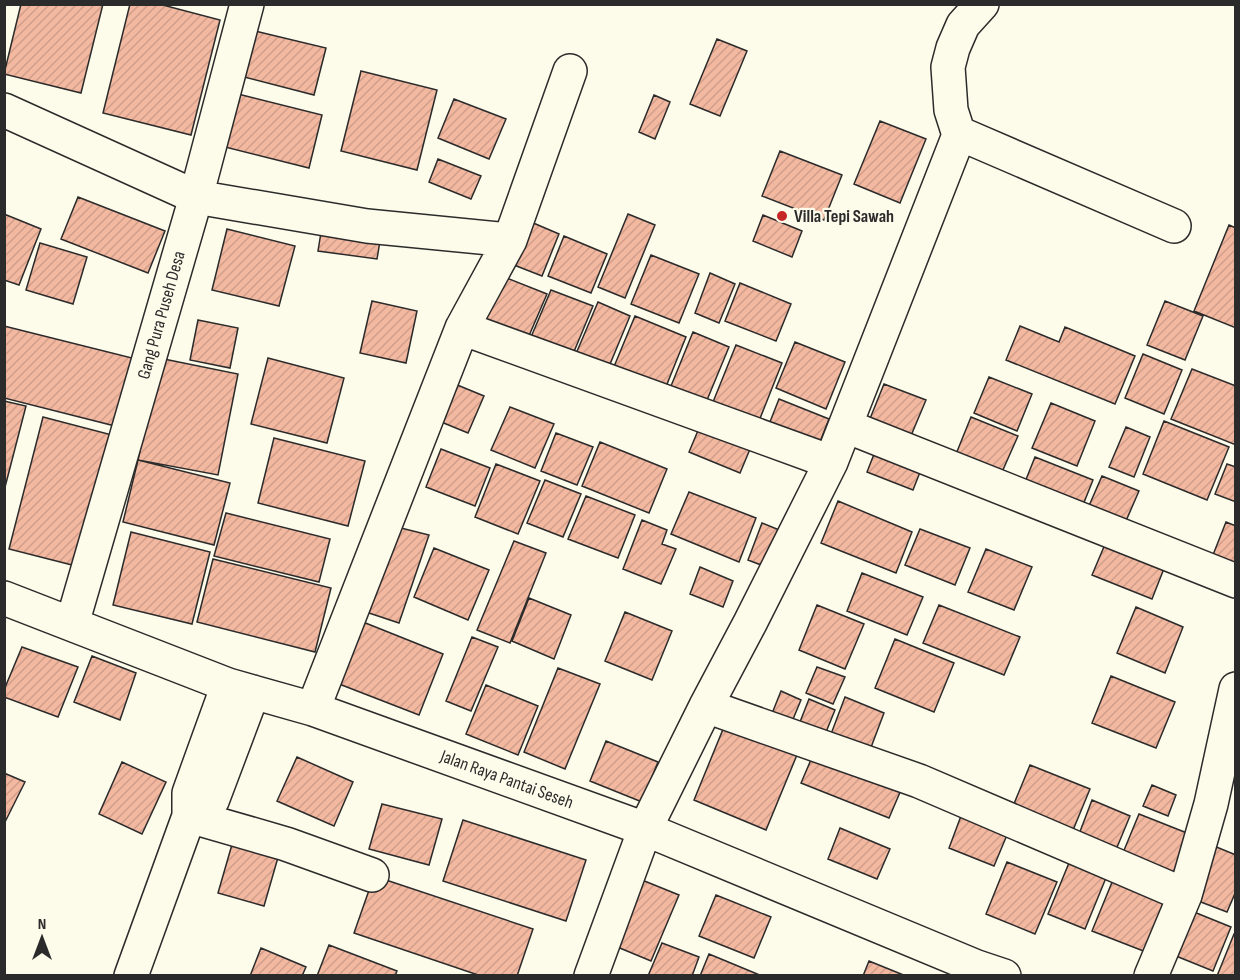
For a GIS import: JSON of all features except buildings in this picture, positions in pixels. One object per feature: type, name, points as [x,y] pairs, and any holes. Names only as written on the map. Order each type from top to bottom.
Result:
[{"type":"street","name":"Gang Pura Puseh Desa","points":[[72,624],[196,197],[247,4]]},
{"type":"street","points":[[591,975],[645,829],[831,462],[846,426],[959,135],[951,110],[948,67],[963,25],[982,4]]},
{"type":"street","points":[[314,709],[462,328],[510,240],[570,71]]},
{"type":"street","points":[[4,110],[196,197],[367,226],[510,240]]},
{"type":"street","points":[[959,135],[1174,226]]},
{"type":"street","points":[[462,328],[831,462]]},
{"type":"street","points":[[846,426],[1236,581]]},
{"type":"street","name":"Jalan Raya Pantai Seseh","points":[[4,598],[241,689],[314,709],[645,829],[985,973]]},
{"type":"street","points":[[131,975],[189,816],[189,793],[241,689]]},
{"type":"street","points":[[1150,975],[1223,809],[1236,689]]},
{"type":"street","points":[[706,706],[919,781],[1185,895]]},
{"type":"street","points":[[189,816],[286,844],[372,874]]},
{"type":"place","name":"Villa Tepi Sawah","points":[[782,216]]}]
